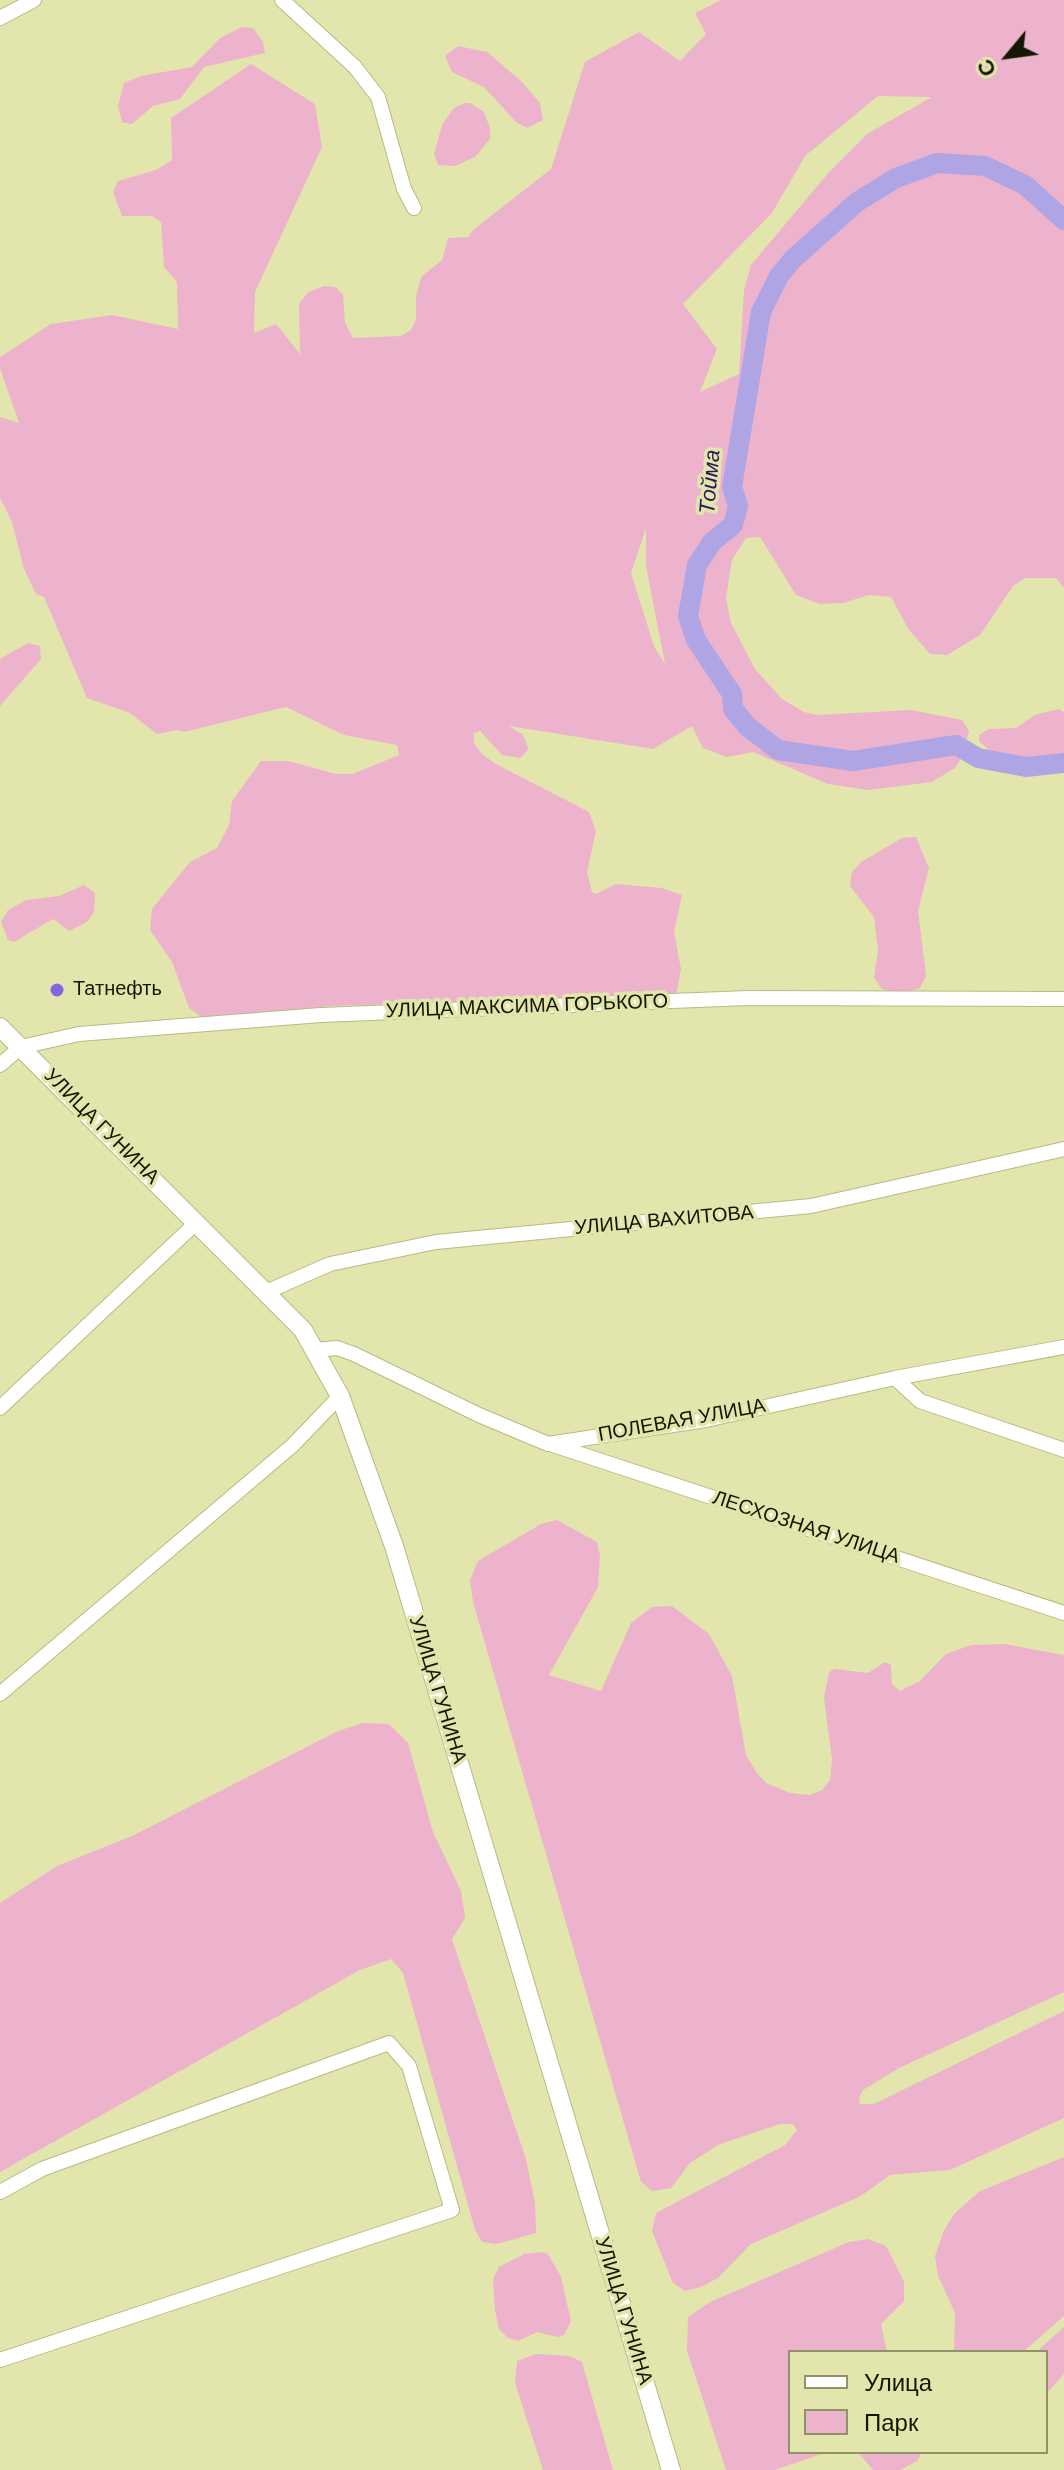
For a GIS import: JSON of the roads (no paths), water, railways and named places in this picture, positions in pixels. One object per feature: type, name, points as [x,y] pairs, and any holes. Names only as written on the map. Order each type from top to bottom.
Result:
[{"type":"main road","name":"УЛИЦА ГУНИНА","points":[[0,1027],[266,1292],[316,1350],[340,1396],[394,1546],[671,2470]]},
{"type":"street","points":[[0,18],[34,0]]},
{"type":"street","points":[[282,0],[355,67],[378,97],[404,189],[414,208]]},
{"type":"street","name":"УЛИЦА МАКСИМА ГОРЬКОГО","points":[[0,1065],[21,1047],[79,1034],[130,1027],[321,1015],[747,998],[1064,999]]},
{"type":"street","name":"УЛИЦА ВАХИТОВА","points":[[266,1292],[330,1264],[436,1242],[811,1206],[1064,1149]]},
{"type":"street","points":[[0,1408],[197,1222]]},
{"type":"street","name":"ПОЛЕВАЯ УЛИЦА","points":[[548,1444],[706,1420],[895,1378],[1064,1347]]},
{"type":"street","points":[[316,1350],[337,1348],[354,1354],[479,1415],[548,1444]]},
{"type":"street","points":[[895,1378],[920,1401],[1064,1450]]},
{"type":"street","points":[[0,1694],[293,1445],[340,1396]]},
{"type":"street","name":"ЛЕСХОЗНАЯ УЛИЦА","points":[[548,1444],[1064,1613]]},
{"type":"street","points":[[0,2192],[42,2169],[389,2043],[409,2066],[452,2210],[0,2360]]},
{"type":"waterway","name":"Тойма","points":[[1064,220],[1025,185],[985,166],[937,163],[896,178],[857,202],[793,259],[779,276],[761,312],[732,487],[738,506],[733,525],[712,542],[697,565],[688,616],[696,640],[732,694],[733,709],[748,727],[778,750],[853,761],[956,745],[978,758],[1026,767],[1064,763]]},
{"type":"place","name":"Татнефть","points":[[57,990]]}]
